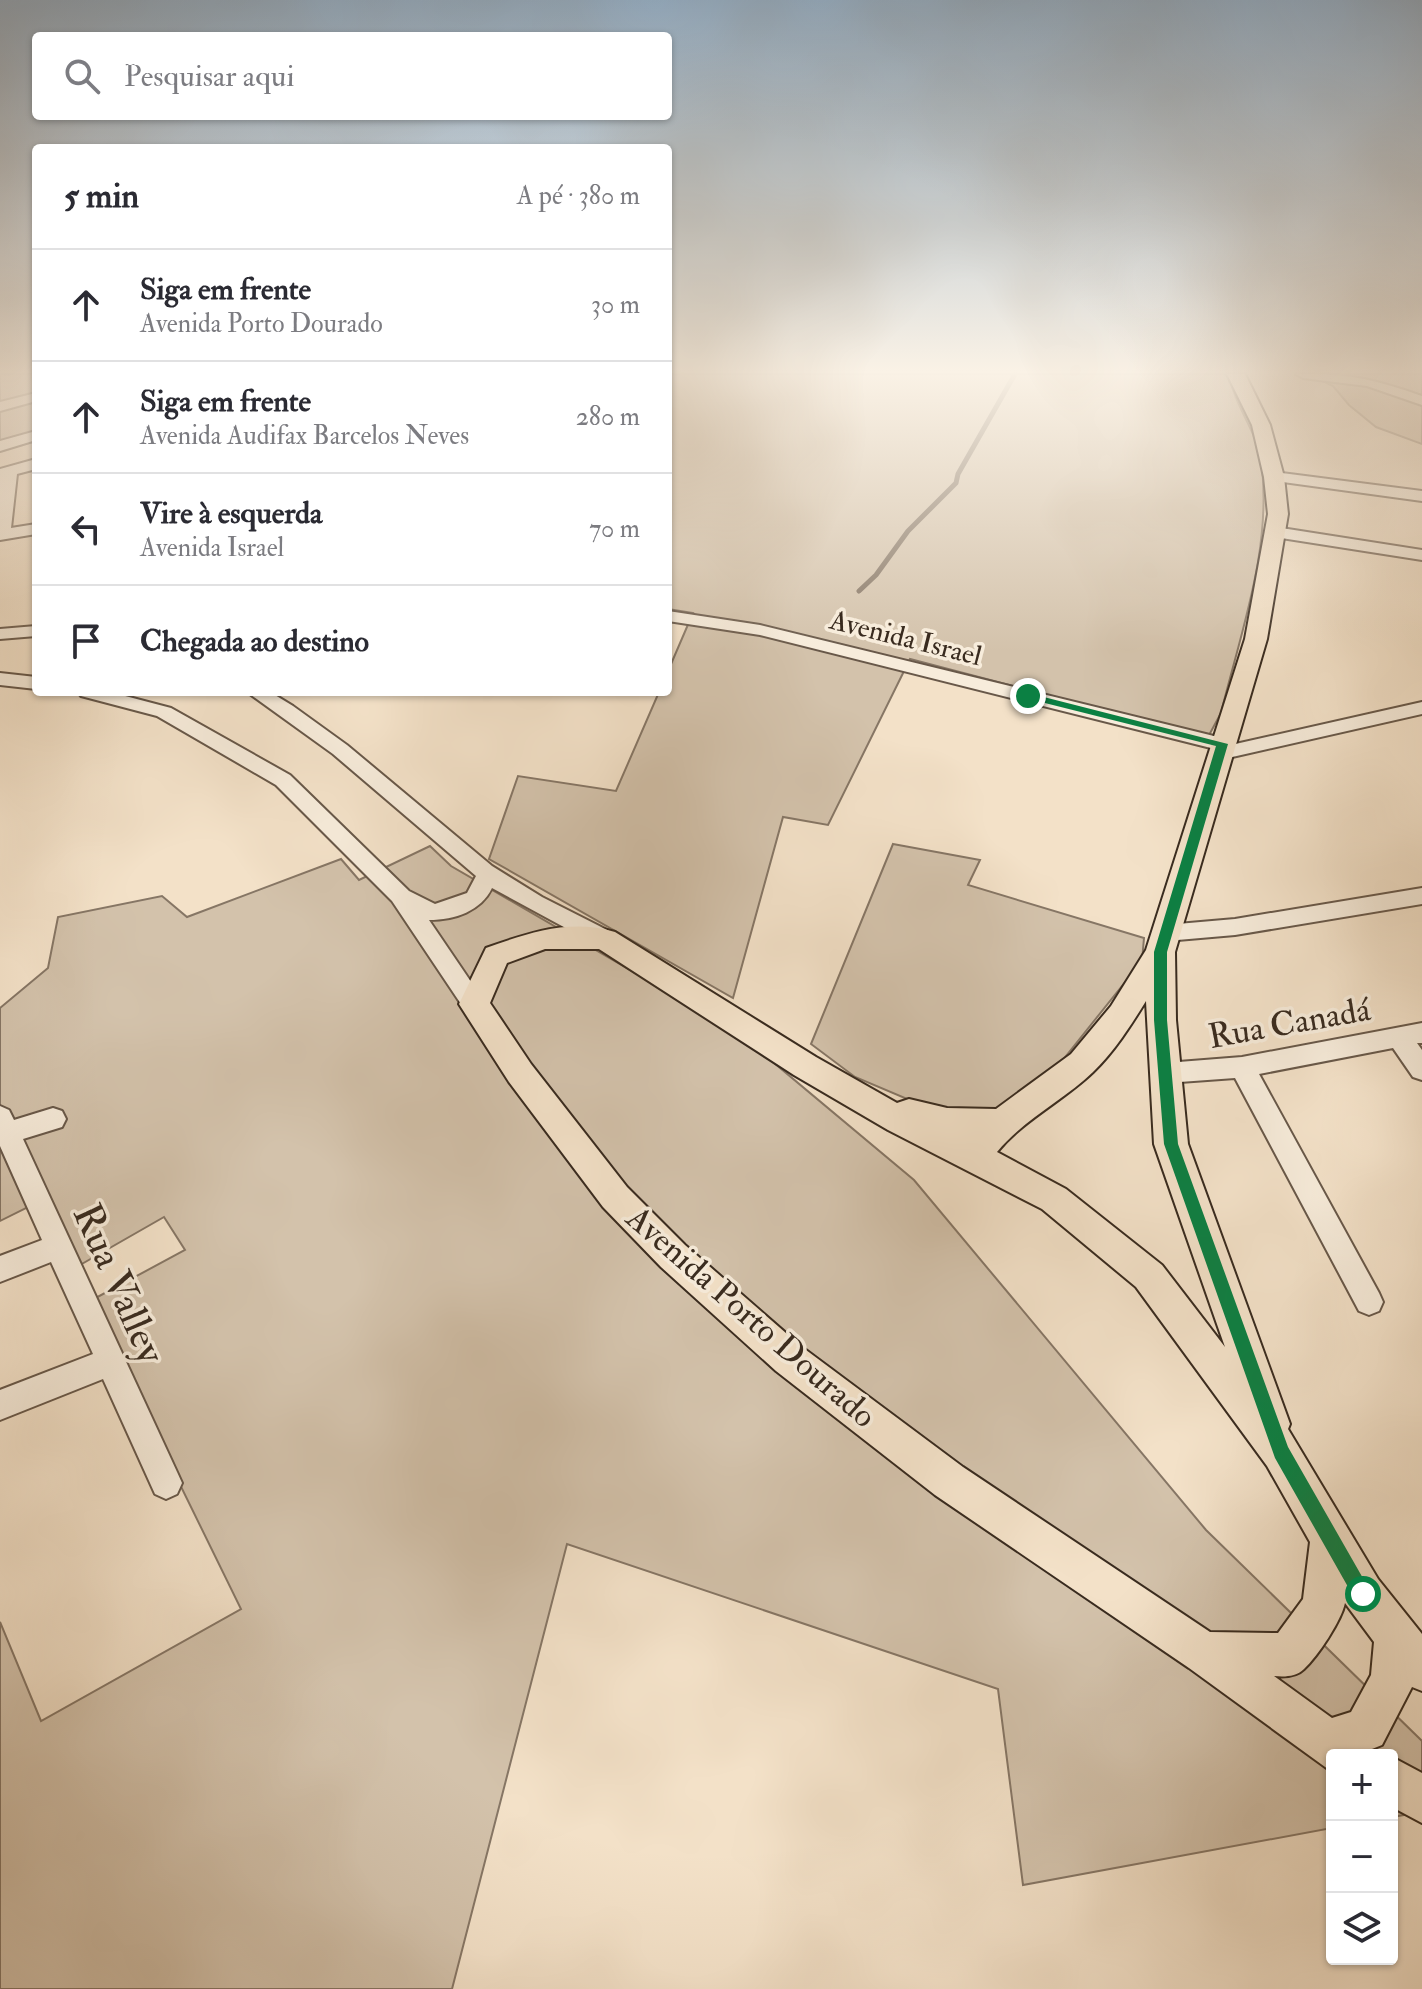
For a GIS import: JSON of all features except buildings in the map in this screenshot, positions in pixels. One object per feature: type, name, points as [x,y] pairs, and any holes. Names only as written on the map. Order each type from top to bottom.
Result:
[{"type":"main road","points":[[973,1157],[1002,1123],[1082,1063],[1122,1014],[1163,942],[1256,639],[1278,514],[1271,467]]},
{"type":"main road","points":[[474,1004],[496,956],[543,938],[605,939],[805,1066],[900,1121],[1054,1199],[1149,1276],[1281,1452],[1363,1594],[1412,1650],[1366,1729],[1337,1749]]},
{"type":"main road","points":[[1163,942],[1161,1020],[1171,1144],[1281,1452]]},
{"type":"main road","name":"Avenida Porto Dourado","points":[[474,1004],[520,1073],[615,1197],[685,1266],[789,1359],[949,1481],[1204,1653],[1337,1749]]},
{"type":"main road","points":[[805,1066],[900,1110],[947,1121],[1002,1123]]},
{"type":"main road","points":[[1204,1653],[1288,1655],[1323,1607],[1331,1539]]},
{"type":"main road","points":[[1398,1784],[1422,1800]]},
{"type":"street","points":[[26,467],[5,473],[1,534],[32,530]]},
{"type":"street","points":[[1274,477],[1422,496]]},
{"type":"street","points":[[1275,532],[1422,555]]},
{"type":"street","name":"Avenida Israel","points":[[672,617],[760,630],[1221,749]]},
{"type":"street","points":[[0,635],[32,631]]},
{"type":"street","points":[[0,635],[32,638]]},
{"type":"street","points":[[0,679],[32,683]]},
{"type":"street","name":"Avenida Porto Dourado","points":[[103,696],[164,712],[283,780],[400,895],[474,1004]]},
{"type":"street","points":[[264,696],[298,715],[332,742],[488,874],[510,889],[605,939]]},
{"type":"street","points":[[1221,749],[1422,708]]},
{"type":"street","points":[[400,895],[432,913],[456,908],[476,898],[488,874]]},
{"type":"street","points":[[1163,942],[1422,896]]},
{"type":"street","points":[[1410,1035],[1422,1070]]},
{"type":"street","name":"Rua Canadá","points":[[1166,1073],[1242,1067],[1410,1035]]},
{"type":"street","points":[[1242,1067],[1369,1302]]},
{"type":"street","points":[[2,1128],[53,1119]]},
{"type":"street","name":"Rua Valley","points":[[2,1128],[60,1246],[166,1483]]},
{"type":"street","points":[[0,1269],[60,1246]]},
{"type":"street","points":[[0,1405],[112,1361]]},
{"type":"shaded area","points":[[672,467],[1262,467],[1263,524],[1253,588],[1221,713],[1208,737],[910,659],[828,825],[783,817],[733,998],[489,859],[518,776],[616,791],[657,696],[672,696],[672,662],[693,613],[672,610]]},
{"type":"shaded area","points":[[893,844],[980,860],[968,885],[1144,938],[1142,961],[1054,1071],[992,1111],[926,1107],[855,1077],[811,1044]]},
{"type":"shaded area","points":[[430,846],[451,866],[737,1032],[914,1180],[1206,1530],[1422,1741],[1422,1812],[1398,1816],[1398,1749],[1326,1749],[1326,1829],[1023,1885],[998,1689],[567,1544],[452,1989],[0,1989],[0,1622],[41,1721],[241,1609],[90,1301],[185,1250],[164,1217],[80,1265],[38,1202],[0,1221],[0,1008],[48,968],[58,917],[162,896],[187,917],[341,859],[359,880]]},
{"type":"waterway","points":[[859,591],[876,575],[908,531],[956,483],[962,467]]},
{"type":"route","points":[[1028,696],[1222,744],[1160,952],[1161,1020],[1171,1144],[1225,1304],[1281,1452],[1363,1594]]}]
